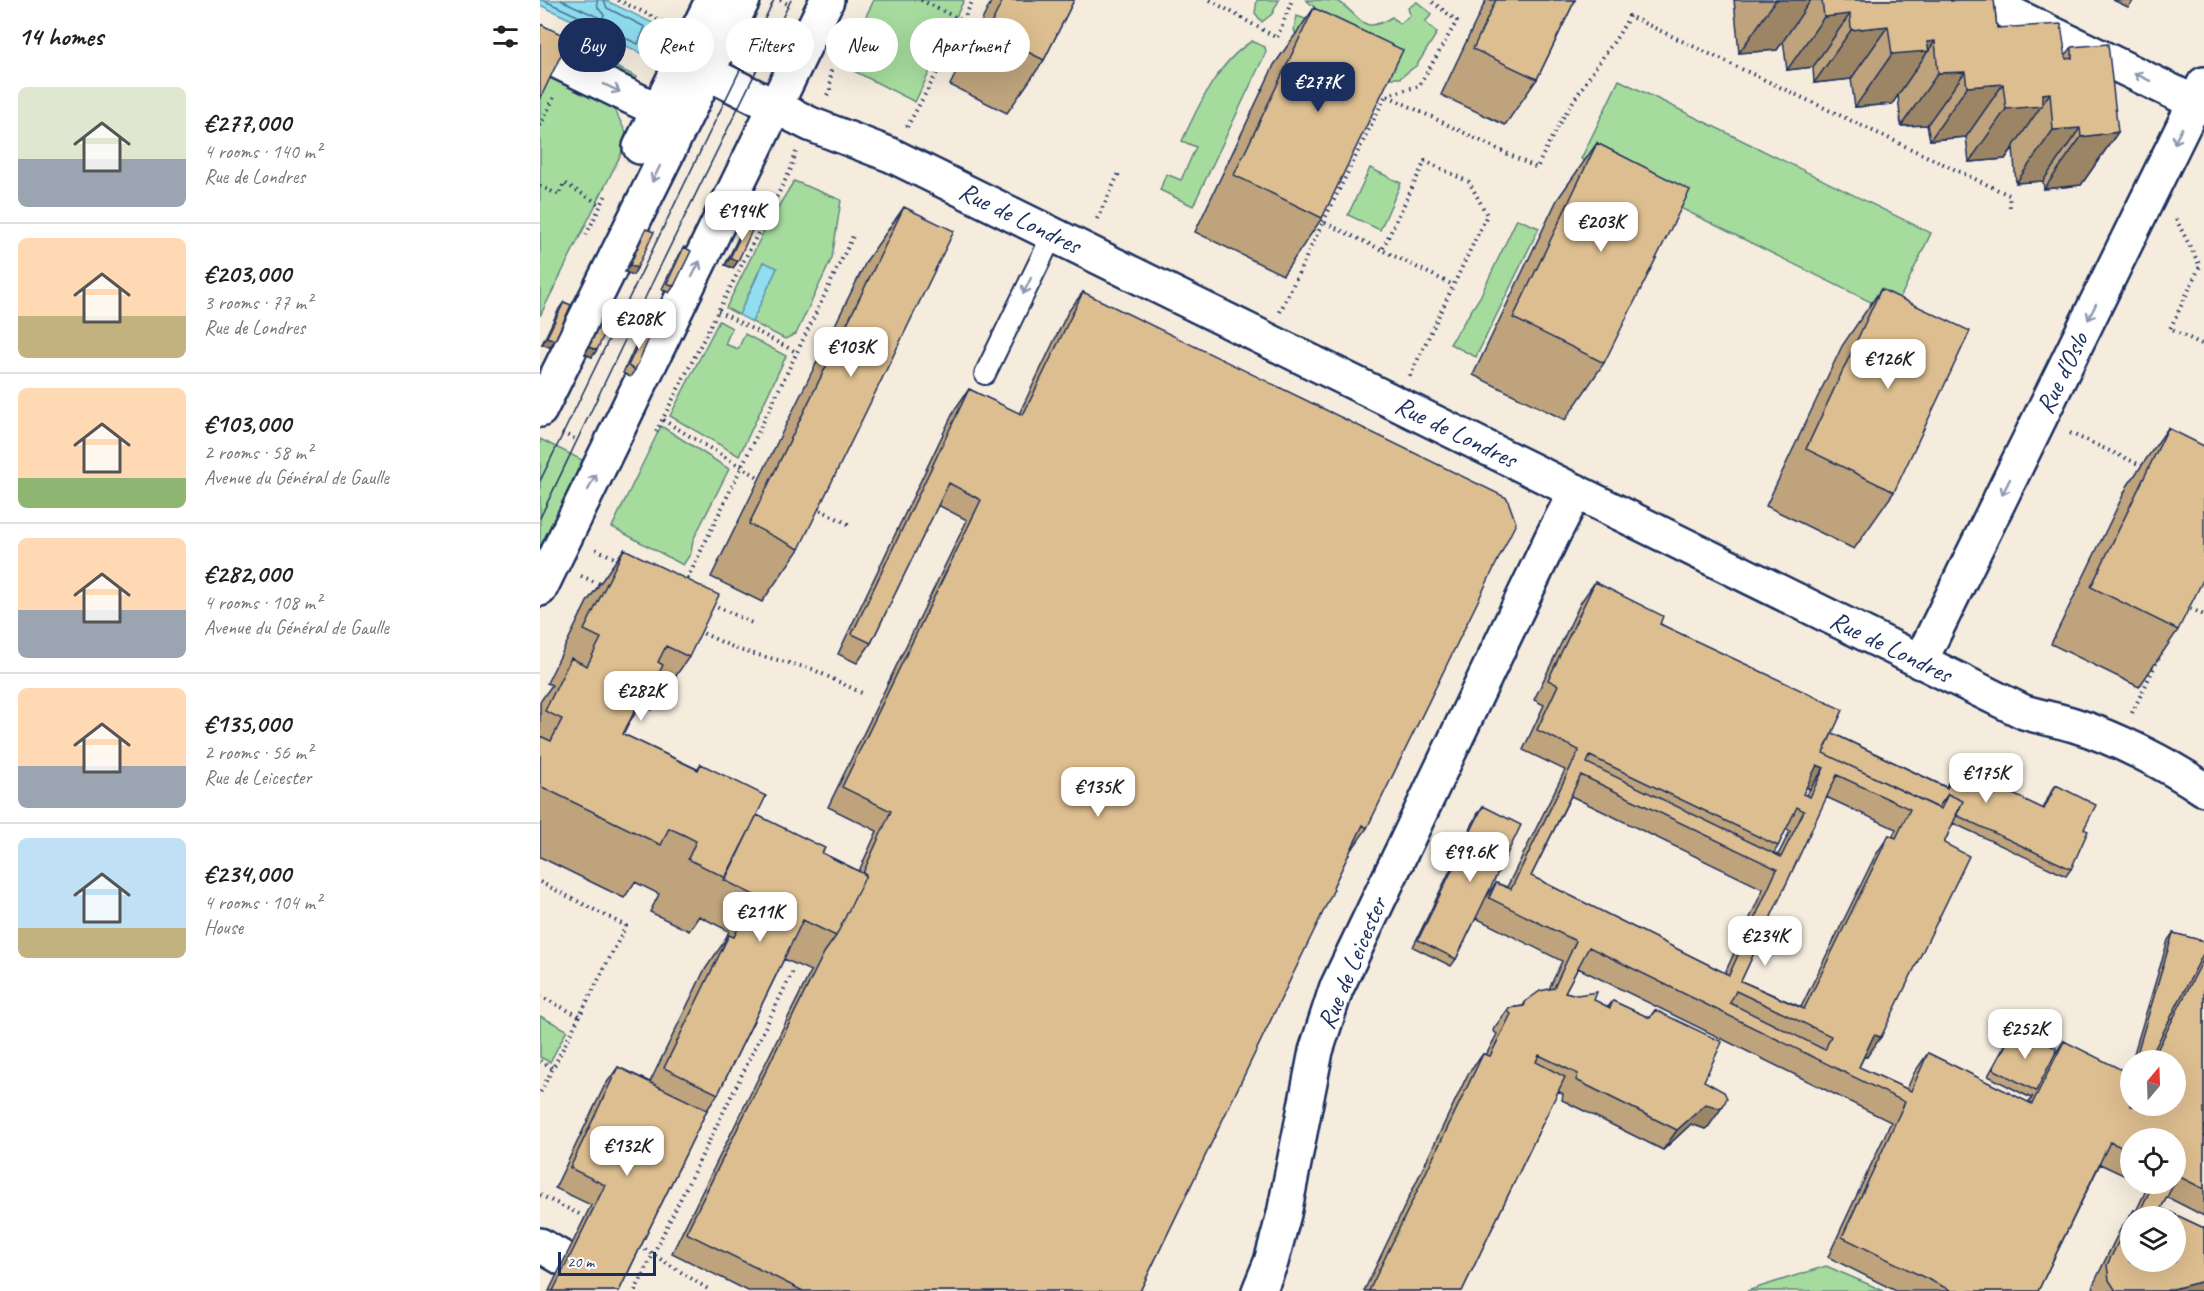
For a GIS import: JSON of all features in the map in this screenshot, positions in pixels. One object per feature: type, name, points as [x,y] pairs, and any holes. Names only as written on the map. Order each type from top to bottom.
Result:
[{"type":"street","points":[[540,589],[827,0]]},
{"type":"street","points":[[1983,0],[2201,98]]},
{"type":"street","points":[[709,18],[718,6]]},
{"type":"street","points":[[640,147],[708,73],[718,6]]},
{"type":"street","points":[[540,53],[670,116]]},
{"type":"street","points":[[547,419],[670,116],[683,72]]},
{"type":"street","name":"Rue de Londres","points":[[708,73],[810,124],[891,155],[1083,248],[2024,712],[2073,725],[2117,742],[2185,776],[2204,789]]},
{"type":"street","name":"Rue d'Oslo","points":[[1920,662],[2151,192],[2201,98]]},
{"type":"street","name":"Rue de Leicester","points":[[1259,1291],[1271,1262],[1284,1214],[1314,1060],[1336,989],[1576,491]]},
{"type":"lane","points":[[985,374],[1053,234]]},
{"type":"path","points":[[618,0],[655,18]]},
{"type":"path","points":[[921,0],[957,18]]},
{"type":"path","points":[[964,18],[973,0]]},
{"type":"path","points":[[1210,0],[1277,38],[1292,0]]},
{"type":"path","points":[[1266,339],[1386,95],[1419,86],[1457,21],[1430,0]]},
{"type":"path","points":[[1386,95],[1537,168],[1553,132],[1589,76],[1619,37],[1629,16],[2009,195],[2010,208]]},
{"type":"path","points":[[891,155],[938,72]]},
{"type":"path","points":[[1382,250],[1425,161],[1469,182],[1487,215],[1396,403]]},
{"type":"path","points":[[1083,248],[1120,171]]},
{"type":"path","points":[[540,186],[559,195],[564,183],[601,205]]},
{"type":"path","points":[[2151,192],[2169,205],[2200,266],[2170,329],[2204,345]]},
{"type":"path","points":[[1323,222],[1454,285]]},
{"type":"path","points":[[682,590],[854,234]]},
{"type":"path","points":[[718,311],[796,352]]},
{"type":"path","points":[[2039,418],[2152,471]]},
{"type":"path","points":[[547,419],[606,454]]},
{"type":"path","points":[[663,420],[767,483]]},
{"type":"path","points":[[812,506],[852,526]]},
{"type":"path","points":[[567,535],[630,565]]},
{"type":"path","points":[[575,573],[606,587]]},
{"type":"path","points":[[2179,616],[2189,596]]},
{"type":"path","points":[[702,599],[752,623]]},
{"type":"path","points":[[2184,606],[2204,615]]},
{"type":"path","points":[[688,626],[739,650],[812,669],[862,693]]},
{"type":"path","points":[[2117,742],[2164,646]]},
{"type":"path","points":[[540,882],[626,926],[540,1093]]},
{"type":"path","points":[[635,1291],[793,971]]},
{"type":"path","points":[[540,996],[579,1016]]},
{"type":"path","points":[[540,1061],[553,1068]]},
{"type":"path","points":[[540,1195],[581,1215]]},
{"type":"path","points":[[640,1246],[711,1291]]},
{"type":"green space","points":[[874,0],[964,0],[955,18],[910,18],[910,72],[929,72],[915,102],[856,72],[898,72],[898,18],[865,18]]},
{"type":"green space","points":[[1257,0],[1279,0],[1272,14],[1262,22],[1255,13]]},
{"type":"green space","points":[[1306,0],[1339,2],[1368,25],[1374,25],[1392,17],[1400,24],[1410,15],[1408,8],[1417,2],[1432,14],[1425,22],[1437,33],[1417,65],[1400,78],[1379,78],[1298,42],[1294,29],[1297,16],[1308,20],[1314,7]]},
{"type":"green space","points":[[540,30],[558,39],[558,56],[540,47]]},
{"type":"green space","points":[[1252,41],[1265,47],[1266,52],[1193,206],[1160,190],[1166,174],[1181,180],[1196,147],[1182,141],[1195,113],[1219,73],[1240,50]]},
{"type":"green space","points":[[540,69],[613,106],[626,133],[621,154],[540,316]]},
{"type":"green space","points":[[593,72],[626,72],[637,77],[631,90]]},
{"type":"green space","points":[[1619,80],[1931,233],[1893,313],[1581,159]]},
{"type":"green space","points":[[1370,168],[1401,183],[1380,230],[1348,215]]},
{"type":"green space","points":[[794,181],[841,200],[832,258],[796,334],[785,339],[752,322],[777,268],[763,262],[739,315],[726,308],[767,225]]},
{"type":"green space","points":[[1517,219],[1539,228],[1476,357],[1450,344],[1480,297]]},
{"type":"green space","points":[[719,321],[732,328],[725,344],[738,349],[745,334],[786,356],[739,456],[670,416]]},
{"type":"green space","points":[[661,426],[729,469],[693,540],[691,553],[683,565],[612,527]]},
{"type":"green space","points":[[540,439],[588,463],[540,561]]},
{"type":"green space","points":[[540,1016],[567,1030],[550,1062],[540,1057]]},
{"type":"green space","points":[[1826,1266],[1884,1291],[1747,1291]]},
{"type":"water","points":[[540,0],[605,0],[642,18],[638,18],[638,52],[626,46],[626,18],[567,18],[540,5]]},
{"type":"water","points":[[764,262],[777,268],[752,322],[739,315]]},
{"type":"building","points":[[1003,0],[1074,0],[1044,60],[1030,53],[1030,18],[994,18]]},
{"type":"building","points":[[1496,0],[1575,0],[1537,79],[1473,49]]},
{"type":"building","points":[[1822,0],[1994,0],[1997,28],[2061,24],[2066,59],[2072,58],[2072,47],[2108,44],[2118,132],[2081,137],[2080,128],[2053,130],[2050,93],[2042,94],[2042,106],[2006,109],[2003,84],[1967,87],[1965,72],[1938,73],[1935,41],[1927,42],[1929,51],[1892,54],[1888,26],[1851,30],[1850,14],[1824,17]]},
{"type":"building","points":[[1314,8],[1403,50],[1322,218],[1234,175]]},
{"type":"building","points":[[540,24],[558,33],[558,61],[540,99]]},
{"type":"building","points":[[1597,143],[1690,190],[1604,363],[1513,318]]},
{"type":"building","points":[[904,207],[954,231],[799,549],[749,524]]},
{"type":"building","points":[[747,223],[754,226],[738,261],[730,258]]},
{"type":"building","points":[[646,229],[654,232],[637,268],[630,265]]},
{"type":"building","points":[[684,247],[691,251],[674,286],[667,283]]},
{"type":"building","points":[[1881,289],[1970,331],[1894,492],[1806,449]]},
{"type":"building","points":[[1083,292],[1507,498],[1516,523],[1367,828],[1363,825],[1140,1291],[803,1291],[686,1233],[824,953],[836,936],[866,875],[863,873],[891,811],[842,787],[981,500],[949,483],[871,643],[852,634],[969,389],[1023,415]]},
{"type":"building","points":[[564,302],[571,305],[555,340],[547,337]]},
{"type":"building","points":[[606,312],[613,315],[597,350],[589,347]]},
{"type":"building","points":[[644,331],[651,334],[635,370],[628,366]]},
{"type":"building","points":[[2168,428],[2204,446],[2204,578],[2178,630],[2091,587]]},
{"type":"building","points":[[624,549],[719,595],[689,657],[666,646],[658,662],[663,665],[649,693],[645,691],[623,734],[698,770],[701,764],[766,796],[726,878],[688,859],[696,841],[682,834],[669,828],[661,845],[540,786],[540,736],[551,741],[562,719],[545,711],[571,658],[587,666],[601,638],[584,630]]},
{"type":"building","points":[[1595,582],[1663,616],[1660,624],[1843,710],[1823,753],[1941,809],[1948,794],[1963,801],[1944,843],[1969,856],[1881,1037],[1874,1035],[1859,1067],[1911,1091],[1928,1053],[2032,1104],[2064,1041],[2120,1069],[2120,1116],[2186,1116],[2186,1050],[2157,1050],[2204,958],[2204,1189],[2186,1180],[2186,1128],[2120,1128],[2120,1146],[2110,1142],[2038,1291],[1952,1291],[1842,1237],[1905,1102],[1589,947],[1565,992],[1577,995],[1597,992],[1594,1000],[1610,1008],[1613,1001],[1650,1018],[1655,1010],[1722,1042],[1704,1081],[1724,1092],[1727,1098],[1723,1106],[1719,1108],[1706,1104],[1677,1130],[1576,1080],[1578,1074],[1539,1055],[1536,1062],[1565,1077],[1462,1291],[1369,1291],[1483,1054],[1490,1056],[1511,1014],[1507,1011],[1509,1008],[1524,1006],[1526,1001],[1540,991],[1554,988],[1576,941],[1489,898],[1496,883],[1511,889],[1579,750],[1537,730],[1558,685],[1548,680]],"holes":[[[1590,756],[1778,846],[1797,807],[1804,811],[1781,857],[1587,763]],[[1817,765],[1824,768],[1810,797],[1803,794]],[[1581,775],[1777,869],[1729,975],[1531,876]],[[1837,775],[1910,809],[1896,838],[1889,835],[1804,1009],[1741,981]],[[1736,991],[1831,1036],[1825,1050],[1730,1003]]]},
{"type":"building","points":[[1832,733],[1947,788],[1957,767],[2044,809],[2056,785],[2096,805],[2084,829],[2088,831],[2071,869],[1956,815],[1963,801],[1948,794],[1938,808],[1823,753]]},
{"type":"building","points":[[1483,806],[1521,825],[1456,959],[1418,940]]},
{"type":"building","points":[[757,815],[825,848],[822,853],[866,875],[836,936],[803,920],[718,1094],[664,1068],[729,935],[734,937],[754,895],[724,880]]},
{"type":"building","points":[[2173,933],[2204,941],[2204,952],[2154,1050],[2138,1050]]},
{"type":"building","points":[[2014,1029],[2056,1048],[2036,1091],[1993,1069]]},
{"type":"building","points":[[618,1067],[707,1110],[619,1291],[553,1291],[605,1185],[570,1168]]},
{"type":"building","points":[[2148,1194],[2169,1194],[2162,1206],[2142,1206]]},
{"type":"building","points":[[2186,1220],[2204,1228],[2204,1281],[2165,1291],[2116,1291],[2109,1280],[2107,1265],[2120,1239],[2120,1272],[2186,1272]]},
{"type":"tram line","points":[[540,481],[774,0]]},
{"type":"tram line","points":[[540,518],[791,0]]}]
